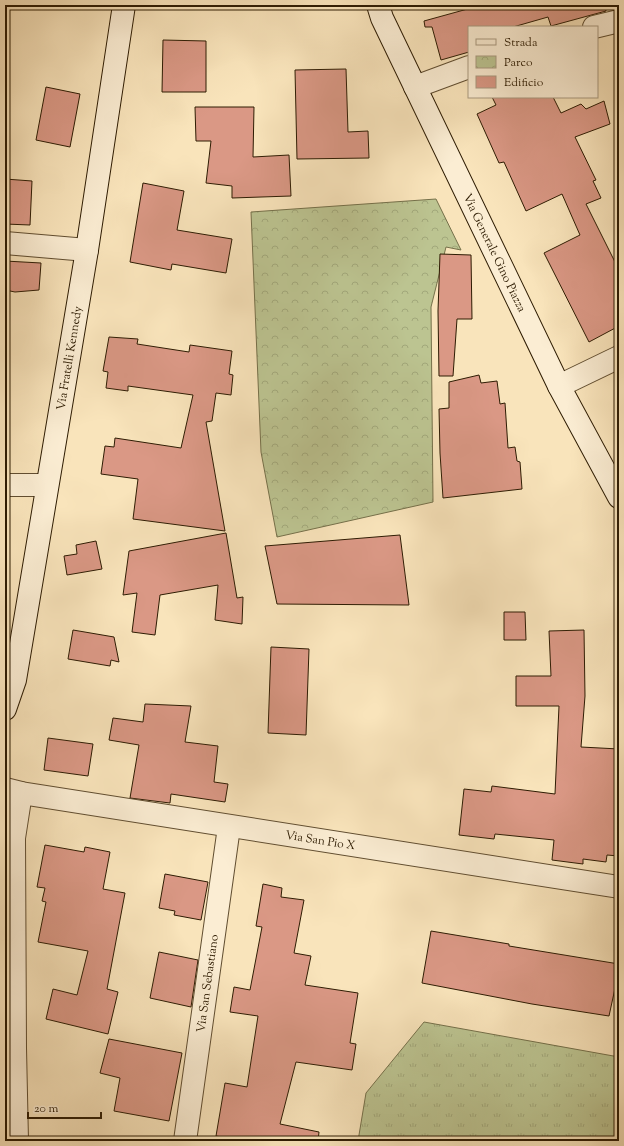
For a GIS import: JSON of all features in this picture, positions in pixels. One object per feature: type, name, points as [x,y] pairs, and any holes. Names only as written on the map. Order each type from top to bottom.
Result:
[{"type":"street","name":"Via Fratelli Kennedy","points":[[5,709],[14,680],[87,250],[124,5]]},
{"type":"street","name":"Via Generale Gino Piazza","points":[[378,5],[382,18],[559,386],[619,497]]},
{"type":"street","points":[[598,26],[619,21]]},
{"type":"street","points":[[415,87],[468,67]]},
{"type":"street","points":[[5,243],[87,250]]},
{"type":"street","points":[[559,386],[619,357]]},
{"type":"street","points":[[5,485],[47,485]]},
{"type":"street","points":[[13,791],[17,1141]]},
{"type":"street","name":"Via San Pio X","points":[[13,791],[619,887]]},
{"type":"street","name":"Via San Sebastiano","points":[[186,1141],[229,826]]},
{"type":"green space","points":[[436,199],[461,250],[446,247],[431,307],[433,502],[277,537],[261,452],[251,212]]},
{"type":"green space","points":[[424,1022],[619,1057],[619,1141],[358,1141],[366,1093]]},
{"type":"building","points":[[482,5],[605,5],[606,11],[551,26],[548,17],[516,26],[468,26],[468,52],[441,60],[432,27],[425,27],[424,21]]},
{"type":"building","points":[[163,40],[206,41],[206,92],[162,92]]},
{"type":"building","points":[[346,69],[348,132],[368,131],[369,158],[297,159],[295,70]]},
{"type":"building","points":[[46,87],[80,94],[70,147],[36,140]]},
{"type":"building","points":[[492,98],[554,98],[561,113],[581,104],[586,109],[604,101],[610,124],[575,137],[596,180],[593,181],[601,198],[586,204],[619,270],[619,326],[589,342],[544,253],[580,235],[562,194],[526,211],[504,162],[499,163],[477,114],[496,105]]},
{"type":"building","points":[[195,107],[254,107],[253,157],[289,155],[291,196],[232,198],[232,186],[206,183],[211,141],[196,141]]},
{"type":"building","points":[[5,179],[32,181],[30,225],[5,224]]},
{"type":"building","points":[[143,183],[184,191],[177,230],[232,239],[226,273],[172,264],[171,270],[130,262]]},
{"type":"building","points":[[440,254],[471,255],[472,319],[457,319],[453,376],[439,376],[438,311]]},
{"type":"building","points":[[5,261],[41,263],[39,290],[15,292],[5,290]]},
{"type":"building","points":[[109,337],[138,339],[137,344],[189,352],[190,345],[232,351],[229,374],[233,375],[231,395],[216,393],[212,421],[206,422],[225,531],[133,519],[138,479],[101,474],[105,446],[114,447],[115,438],[181,448],[193,395],[128,386],[128,391],[106,388],[108,372],[103,371]]},
{"type":"building","points":[[479,375],[481,383],[497,381],[500,404],[505,403],[508,448],[515,447],[517,461],[520,462],[522,489],[443,498],[439,409],[449,408],[449,382]]},
{"type":"building","points":[[226,533],[237,598],[243,597],[242,624],[215,620],[218,585],[160,595],[155,635],[132,632],[137,593],[123,595],[129,551]]},
{"type":"building","points":[[400,535],[409,605],[277,604],[265,546]]},
{"type":"building","points":[[96,541],[102,569],[67,575],[64,556],[77,554],[76,545]]},
{"type":"building","points":[[504,612],[525,612],[526,640],[504,640]]},
{"type":"building","points":[[73,630],[114,637],[119,662],[111,660],[110,666],[68,659]]},
{"type":"building","points":[[584,630],[585,696],[581,747],[619,749],[619,856],[607,855],[606,862],[583,859],[583,864],[552,860],[554,840],[495,834],[494,839],[459,835],[464,789],[491,792],[492,786],[555,794],[559,706],[516,706],[516,676],[551,676],[549,631]]},
{"type":"building","points":[[271,647],[309,649],[306,735],[268,733]]},
{"type":"building","points":[[145,704],[191,706],[185,742],[218,746],[214,782],[228,784],[225,802],[171,794],[170,803],[130,798],[139,745],[109,740],[113,718],[143,722]]},
{"type":"building","points":[[48,738],[93,744],[88,776],[44,770]]},
{"type":"building","points":[[45,845],[84,852],[85,847],[110,852],[103,889],[125,893],[107,989],[118,992],[108,1034],[46,1019],[53,989],[77,995],[88,951],[38,942],[46,902],[42,901],[45,888],[37,887]]},
{"type":"building","points":[[165,874],[208,882],[201,920],[174,915],[175,911],[159,908]]},
{"type":"building","points":[[263,884],[282,888],[281,897],[304,900],[294,953],[311,956],[305,985],[358,993],[350,1043],[356,1044],[352,1070],[296,1062],[280,1124],[319,1132],[318,1141],[246,1141],[216,1136],[225,1083],[247,1087],[258,1016],[230,1012],[234,987],[250,990],[262,927],[256,926]]},
{"type":"building","points":[[431,931],[509,944],[509,946],[619,964],[609,1016],[532,1004],[422,983]]},
{"type":"building","points":[[159,952],[198,960],[191,1007],[150,998]]},
{"type":"building","points":[[109,1039],[182,1053],[169,1121],[114,1111],[120,1078],[100,1073]]}]
